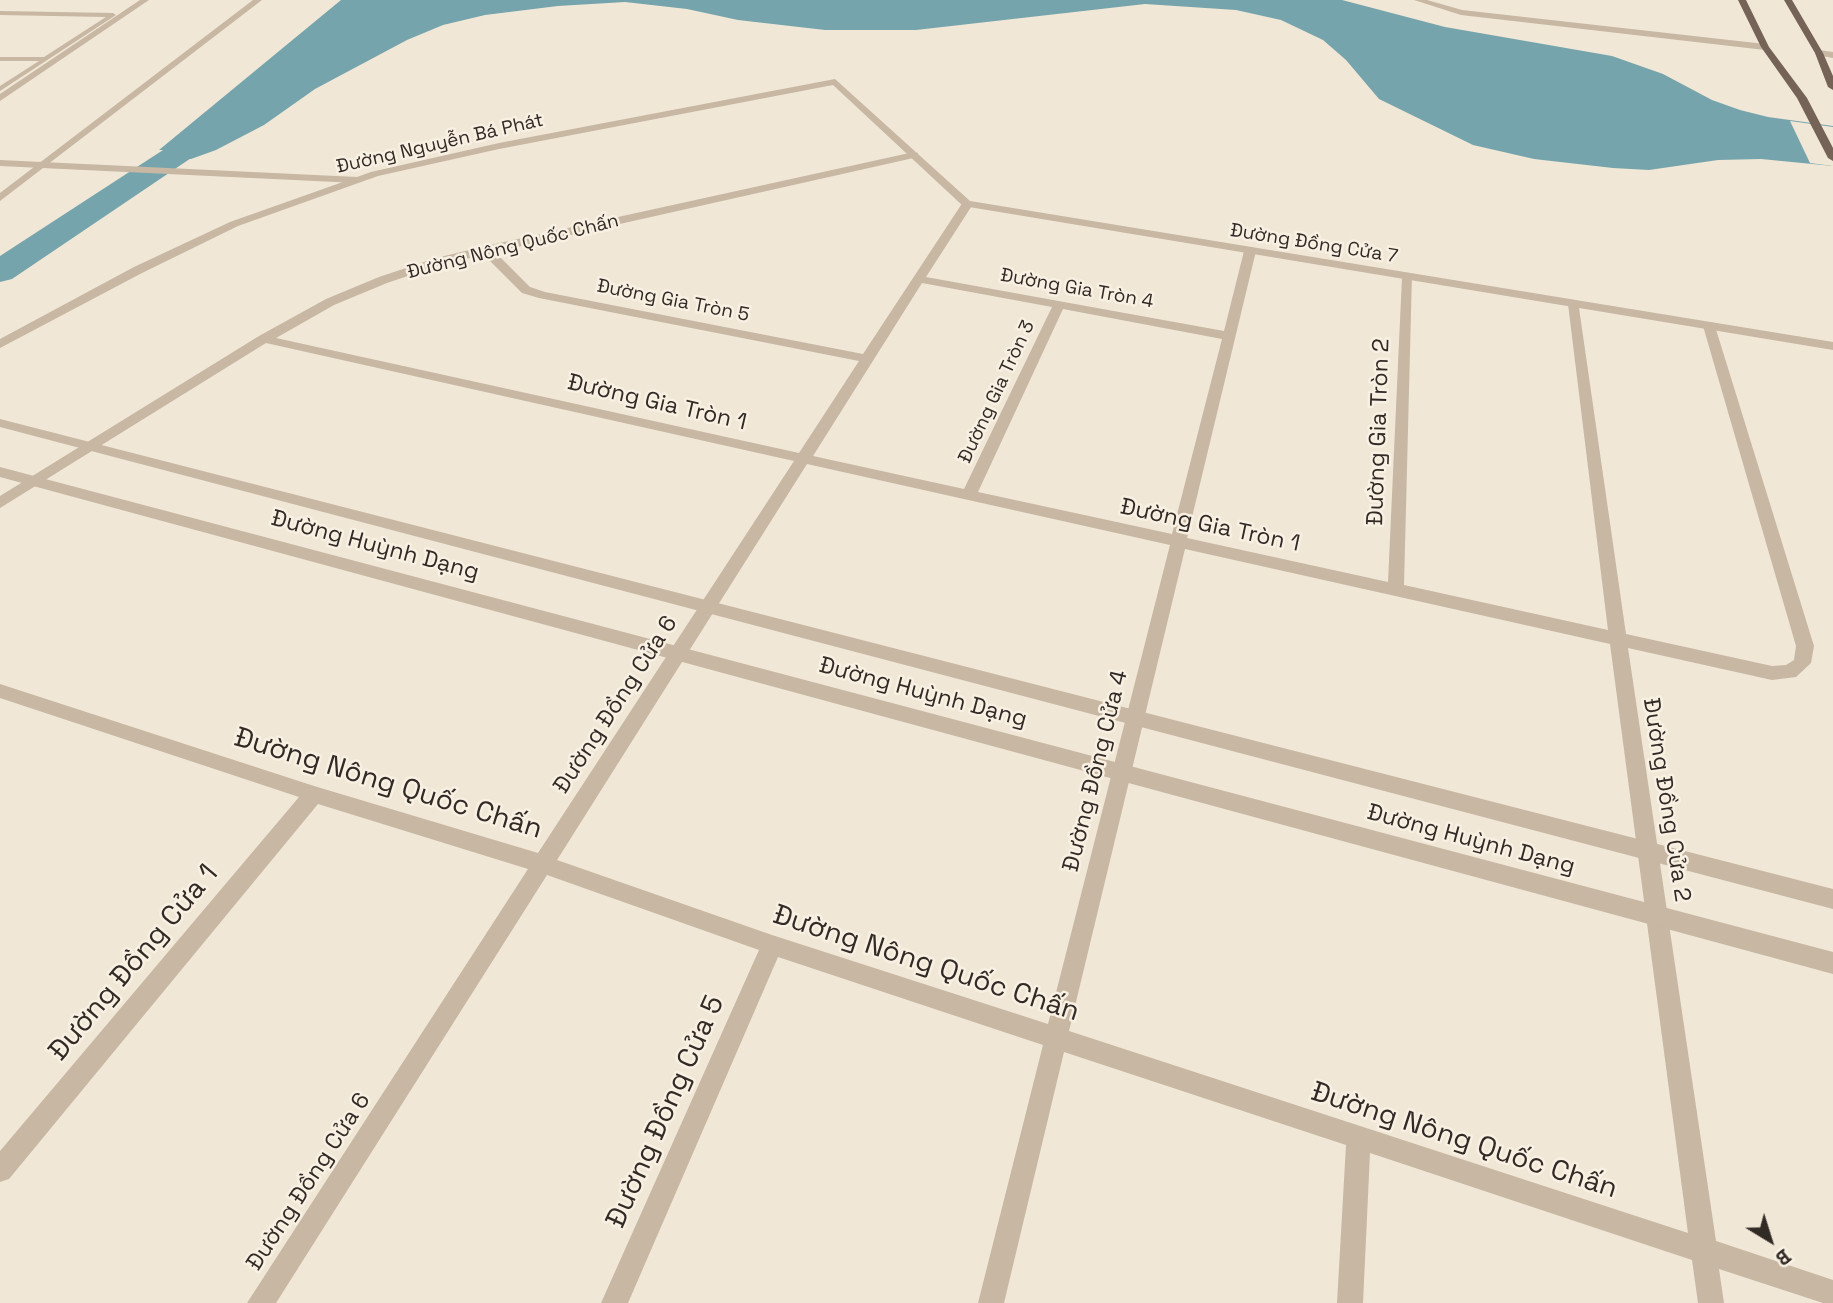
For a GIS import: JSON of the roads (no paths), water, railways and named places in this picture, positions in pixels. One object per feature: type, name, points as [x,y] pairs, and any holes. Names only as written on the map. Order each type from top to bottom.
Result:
[{"type":"main road","points":[[1742,0],[1765,47],[1802,98],[1833,158]]},
{"type":"main road","points":[[1788,0],[1819,53],[1833,87]]},
{"type":"street","points":[[0,97],[118,15],[145,0]]},
{"type":"street","points":[[0,198],[258,0]]},
{"type":"street","points":[[1418,0],[1461,12],[1765,47]]},
{"type":"street","points":[[1819,53],[1833,55]]},
{"type":"street","name":"Đường Nguyễn Bá Phát","points":[[0,344],[138,270],[234,224],[357,180],[452,156],[835,82],[914,155]]},
{"type":"street","points":[[914,155],[967,204]]},
{"type":"street","name":"Đường Nông Quốc Chấn","points":[[0,503],[264,339],[330,302],[383,280],[440,261],[486,250],[914,155]]},
{"type":"street","points":[[0,163],[357,180]]},
{"type":"street","name":"Đường Đồng Cửa 7","points":[[967,204],[1833,346]]},
{"type":"street","name":"Đường Đồng Cửa 6","points":[[260,1303],[967,204]]},
{"type":"street","name":"Đường Gia Tròn 5","points":[[486,250],[526,290],[543,295],[867,359]]},
{"type":"street","name":"Đường Đồng Cửa 4","points":[[991,1303],[1250,251]]},
{"type":"street","name":"Đường Gia Tròn 2","points":[[1396,590],[1408,277]]},
{"type":"street","name":"Đường Gia Tròn 4","points":[[919,279],[1229,336]]},
{"type":"street","name":"Đường Đồng Cửa 2","points":[[1574,304],[1646,850],[1658,916],[1711,1303]]},
{"type":"street","name":"Đường Gia Tròn 3","points":[[970,495],[1059,305]]},
{"type":"street","name":"Đường Gia Tròn 1","points":[[264,339],[1772,673],[1790,672],[1802,663],[1805,646],[1709,326]]},
{"type":"street","name":"Đường Huỳnh Dạng","points":[[0,423],[1833,899]]},
{"type":"street","name":"Đường Huỳnh Dạng","points":[[0,472],[1833,963]]},
{"type":"street","name":"Đường Nông Quốc Chấn","points":[[0,691],[314,794],[543,864],[772,944],[1833,1293]]},
{"type":"street","name":"Đường Đồng Cửa 1","points":[[0,1170],[314,794]]},
{"type":"street","name":"Đường Đồng Cửa 5","points":[[614,1303],[772,944]]},
{"type":"street","points":[[1350,1303],[1359,1137]]},
{"type":"lane","points":[[0,13],[118,15]]},
{"type":"lane","points":[[0,89],[118,15]]},
{"type":"lane","points":[[0,59],[47,59]]},
{"type":"water","points":[[341,0],[1342,0],[1445,27],[1612,56],[1663,74],[1712,100],[1740,110],[1768,117],[1833,126],[1833,166],[1761,159],[1718,160],[1649,170],[1613,168],[1534,159],[1473,145],[1379,99],[1346,60],[1323,40],[1281,20],[1236,10],[1145,4],[916,30],[825,30],[738,20],[687,9],[625,2],[558,6],[485,15],[443,25],[407,40],[315,89],[264,125],[216,150],[191,159],[167,158],[169,150],[159,150]]},
{"type":"waterway","points":[[0,272],[230,119]]}]
